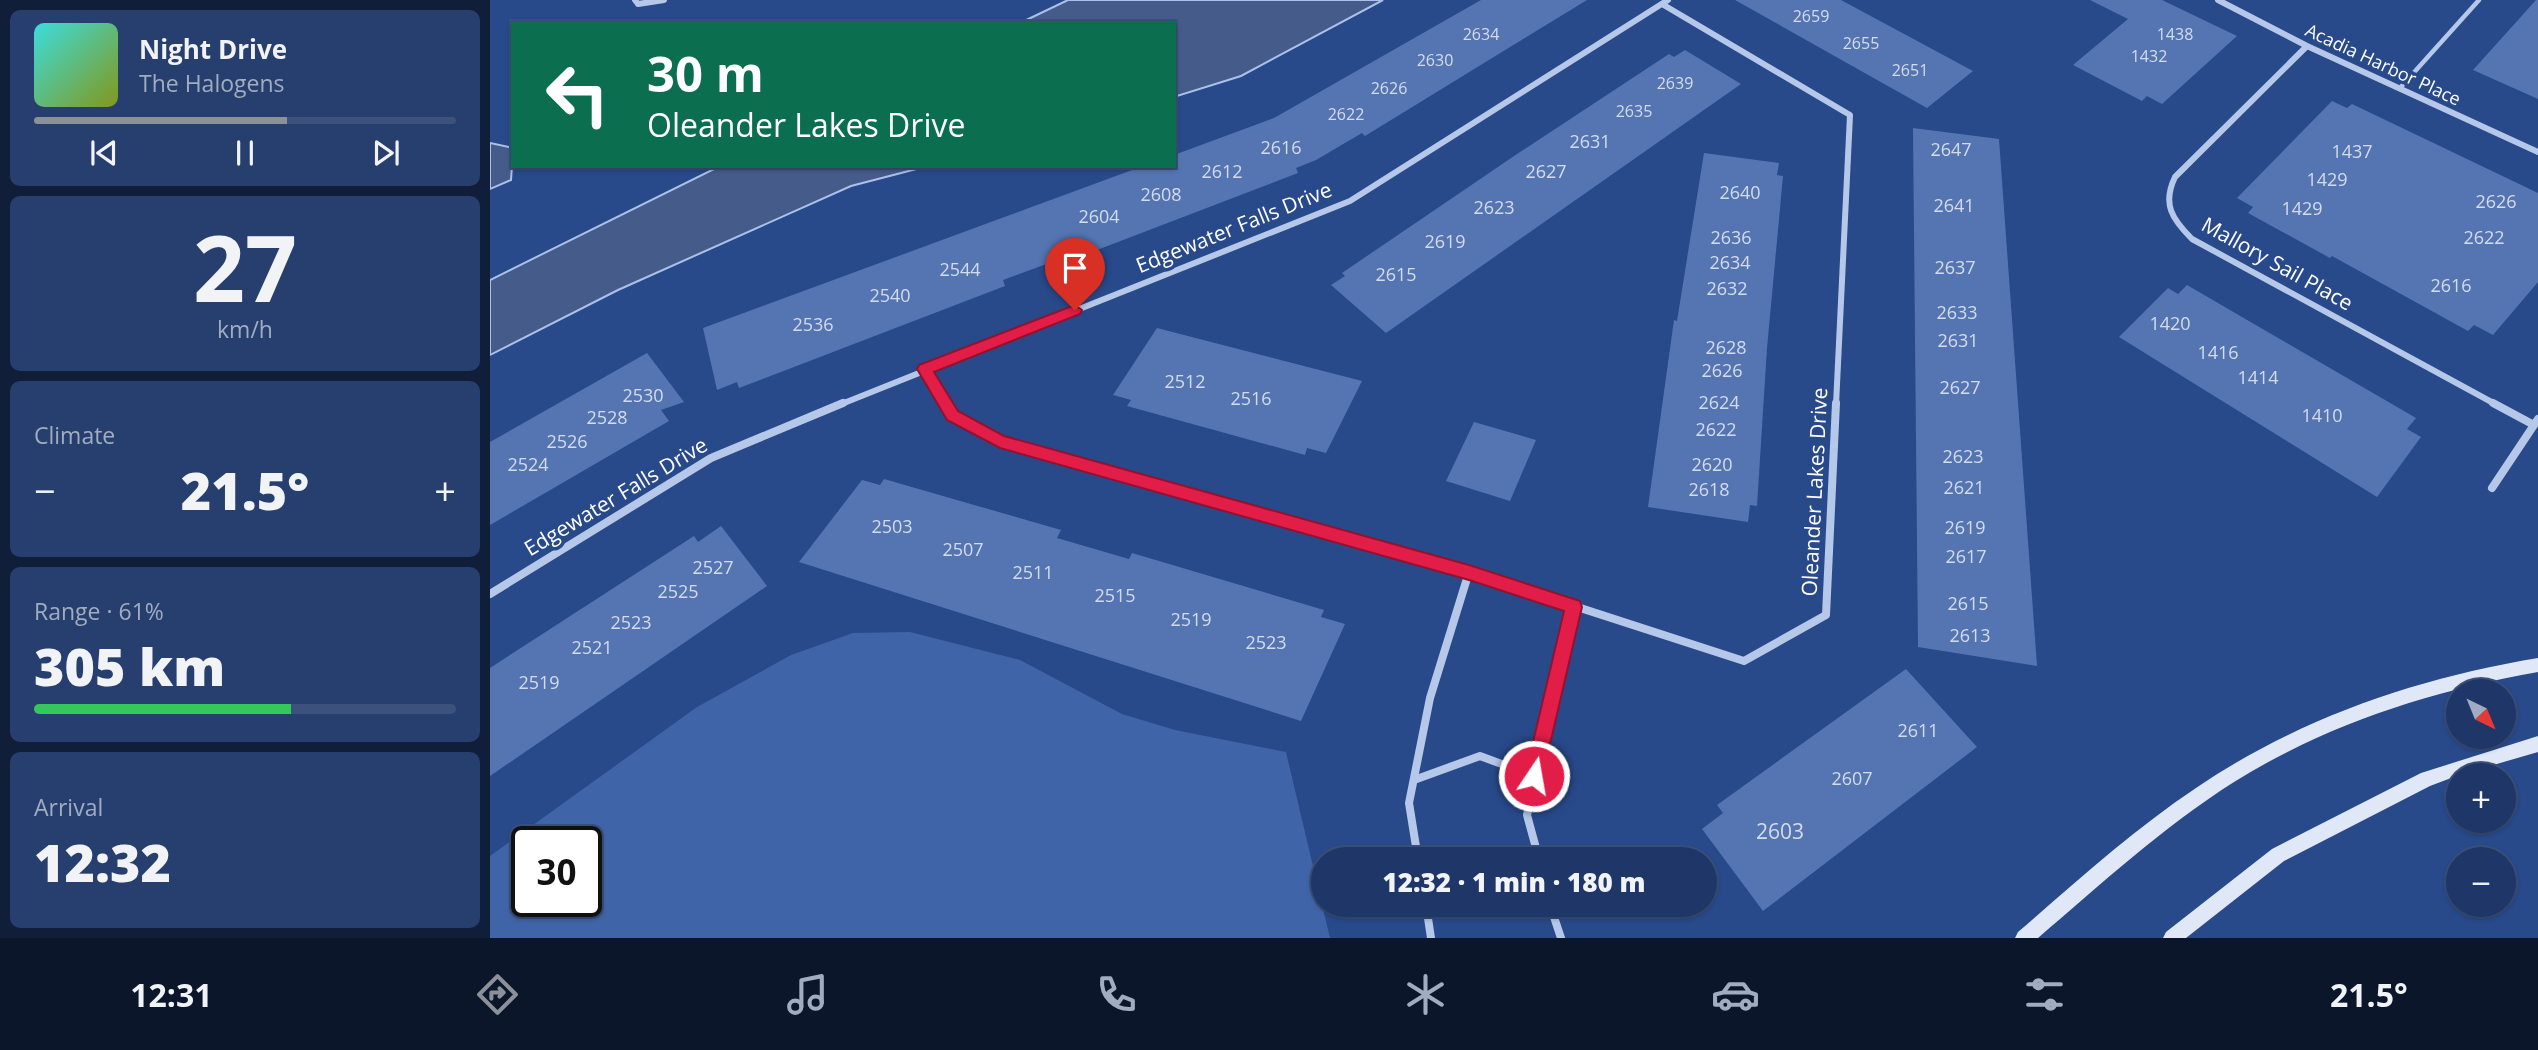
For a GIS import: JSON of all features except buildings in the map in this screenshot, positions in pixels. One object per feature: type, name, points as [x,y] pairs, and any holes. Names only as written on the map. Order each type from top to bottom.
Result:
[{"type":"street","points":[[635,0],[638,4],[664,0]]},
{"type":"street","name":"Acadia Harbor Place","points":[[2218,0],[2307,46],[2538,152]]},
{"type":"street","name":"Edgewater Falls Drive","points":[[490,594],[711,458],[925,369],[1350,201],[1665,2]]},
{"type":"street","name":"Oleander Lakes Drive","points":[[925,369],[953,416],[1000,442],[1469,572],[1744,661],[1826,615],[1850,115],[1665,2]]},
{"type":"street","name":"Mallory Sail Place","points":[[2307,46],[2175,177],[2166,193],[2169,211],[2193,239],[2536,422]]},
{"type":"street","points":[[2491,488],[2536,422]]},
{"type":"street","points":[[1416,847],[1409,803],[1413,780],[1430,698],[1469,572]]},
{"type":"street","points":[[1535,847],[1527,815],[1574,607]]},
{"type":"street","points":[[2024,938],[2167,820],[2229,776],[2295,740],[2348,717],[2431,688],[2538,665]]},
{"type":"street","points":[[2172,938],[2278,855],[2427,779],[2538,744]]},
{"type":"street","points":[[1413,780],[1480,756],[1534,776]]},
{"type":"street","points":[[1428,917],[1431,938]]},
{"type":"street","points":[[1554,917],[1561,938]]},
{"type":"lane","points":[[2400,88],[2479,0]]},
{"type":"shaded area","points":[[1068,0],[1383,0],[1241,76],[1176,96],[1176,21],[1024,21]]},
{"type":"shaded area","points":[[490,143],[511,148],[511,180],[490,189]]},
{"type":"shaded area","points":[[716,168],[920,168],[851,186],[618,290],[490,355],[490,280]]},
{"type":"shaded area","points":[[910,632],[1020,660],[1122,714],[1175,730],[1286,752],[1311,858],[1311,917],[1325,917],[1330,938],[490,938],[490,856],[511,841],[511,917],[602,917],[602,826],[532,826],[697,707],[791,655],[853,633]]},
{"type":"route","points":[[1075,310],[925,369],[953,416],[1000,442],[1469,572],[1574,607],[1534,776]]}]
